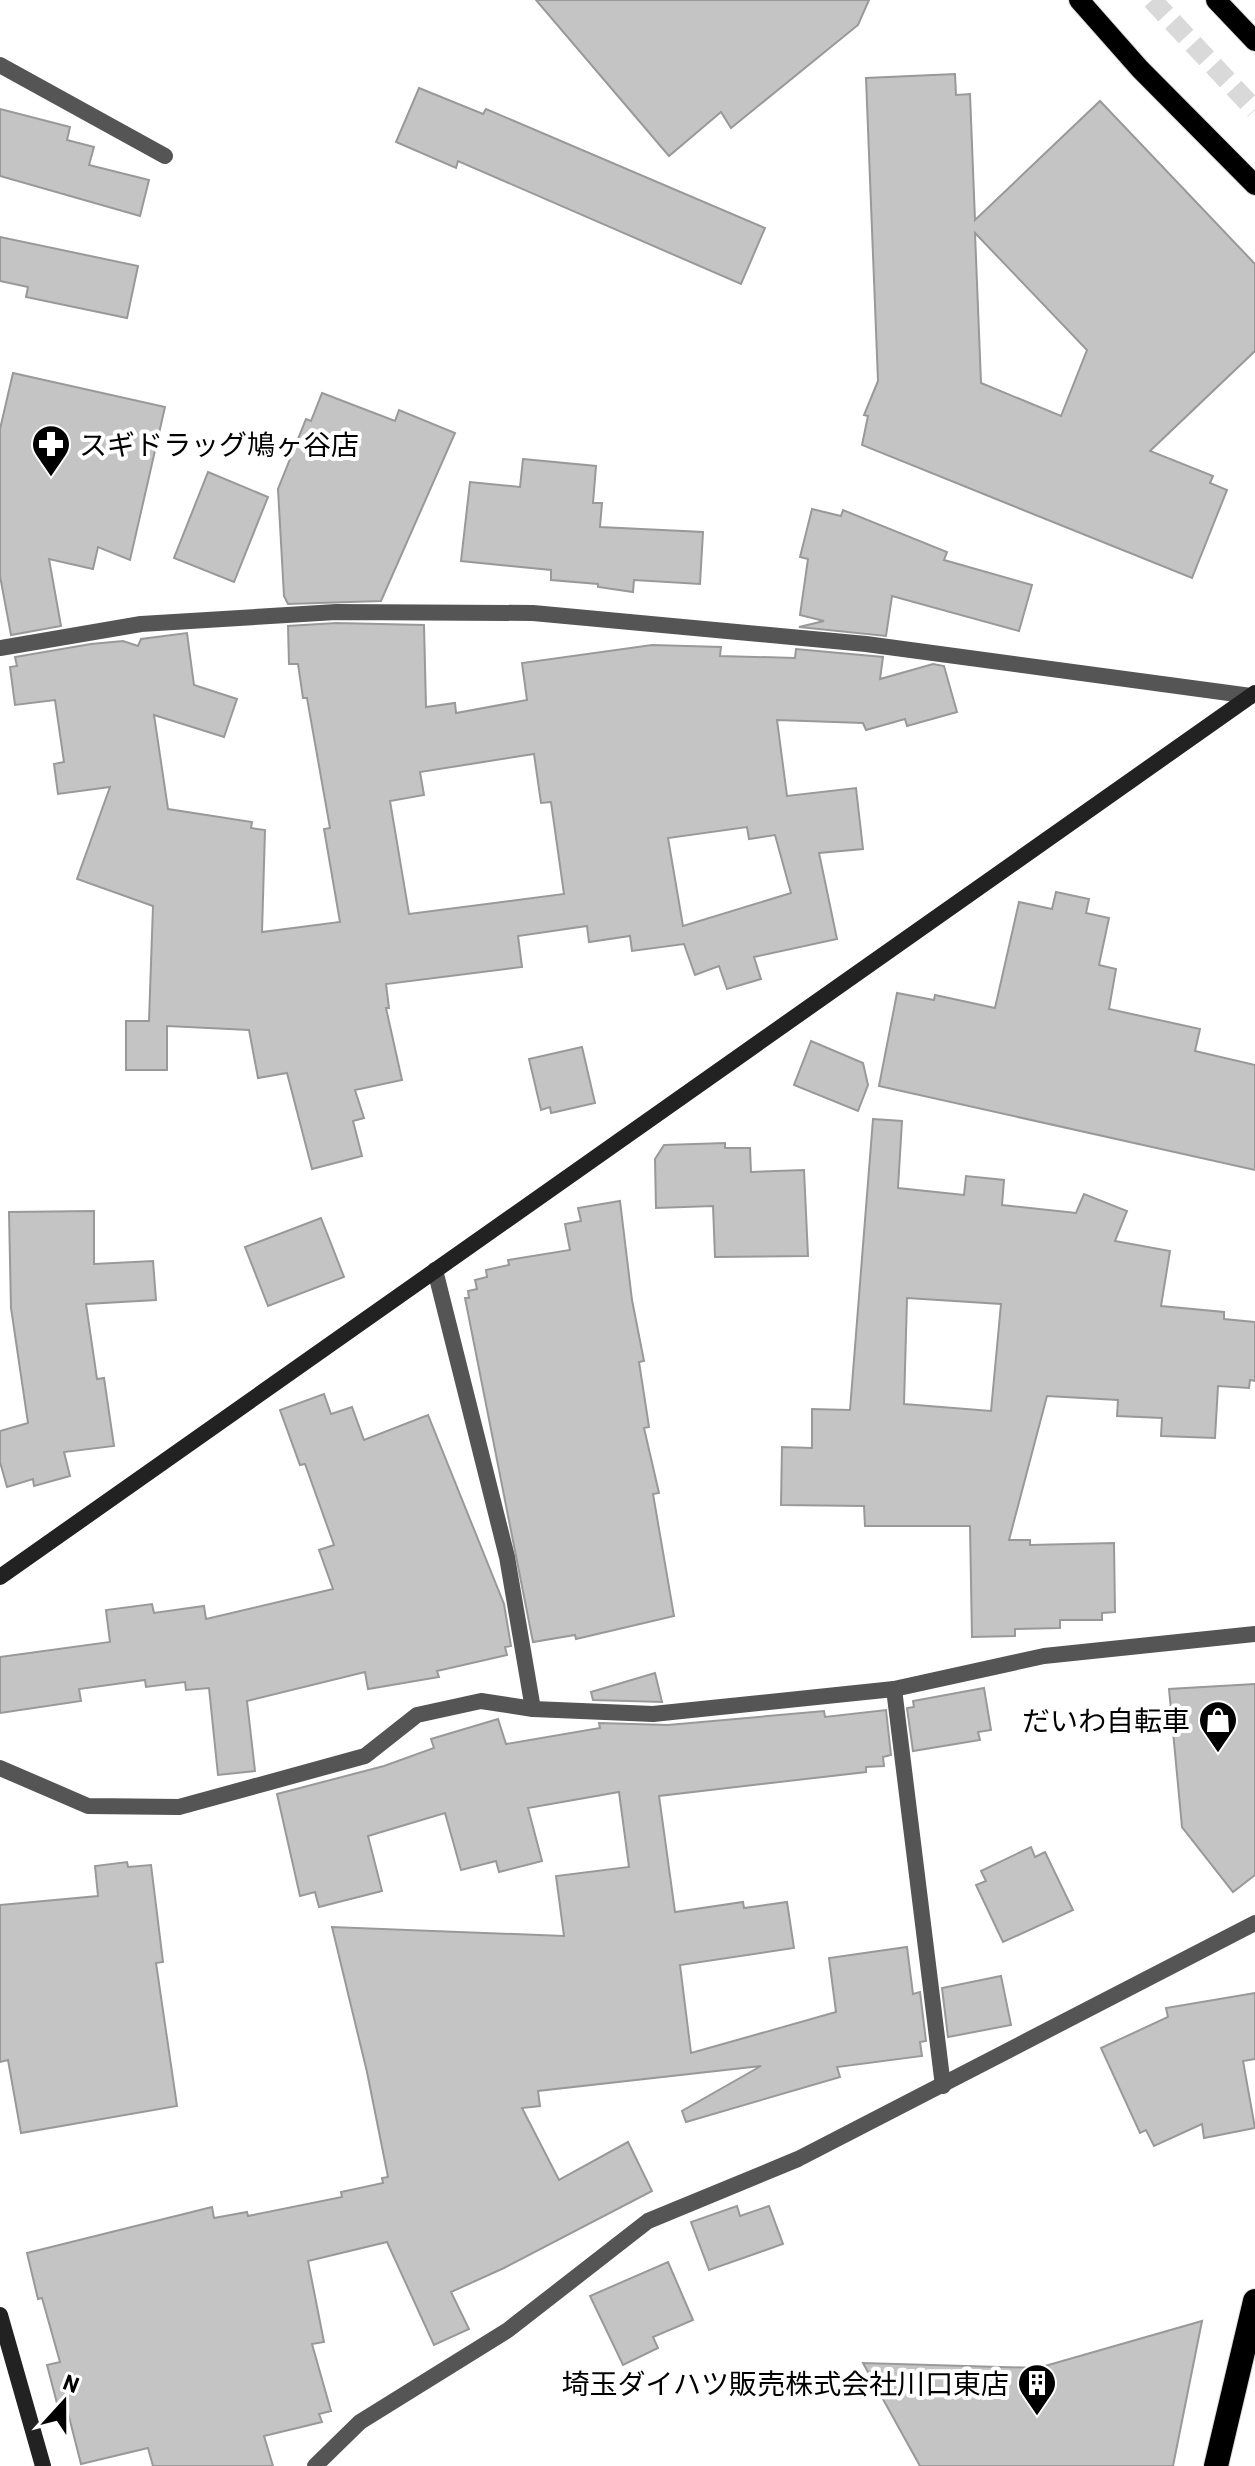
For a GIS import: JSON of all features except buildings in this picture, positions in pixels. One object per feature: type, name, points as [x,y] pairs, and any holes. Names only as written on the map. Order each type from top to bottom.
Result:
[{"type":"highway","points":[[1216,2466],[1255,2301]]},
{"type":"main road","points":[[1079,0],[1140,69],[1255,185]]},
{"type":"main road","points":[[1216,0],[1255,41]]},
{"type":"street","points":[[0,65],[165,156]]},
{"type":"street","points":[[0,648],[141,624],[186,621],[336,612],[533,613],[866,644],[1253,695]]},
{"type":"street","points":[[0,1577],[1253,695]]},
{"type":"street","points":[[435,1270],[507,1557],[533,1709]]},
{"type":"street","points":[[0,1768],[88,1806],[179,1807],[365,1756],[417,1715],[481,1701],[533,1709],[653,1714],[894,1689],[1044,1656],[1255,1634]]},
{"type":"street","points":[[894,1689],[943,2086]]},
{"type":"street","points":[[315,2466],[360,2422],[508,2330],[648,2221],[798,2159],[1255,1923]]},
{"type":"street","points":[[0,2315],[43,2466]]},
{"type":"tunnel","points":[[1152,0],[1255,110]]},
{"type":"place","name":"スギドラッグ鳩ヶ谷店","points":[[51,478]]},
{"type":"place","name":"だいわ自転車","points":[[1218,1754]]},
{"type":"place","name":"埼玉ダイハツ販売株式会社川口東店","points":[[1037,2417]]}]
